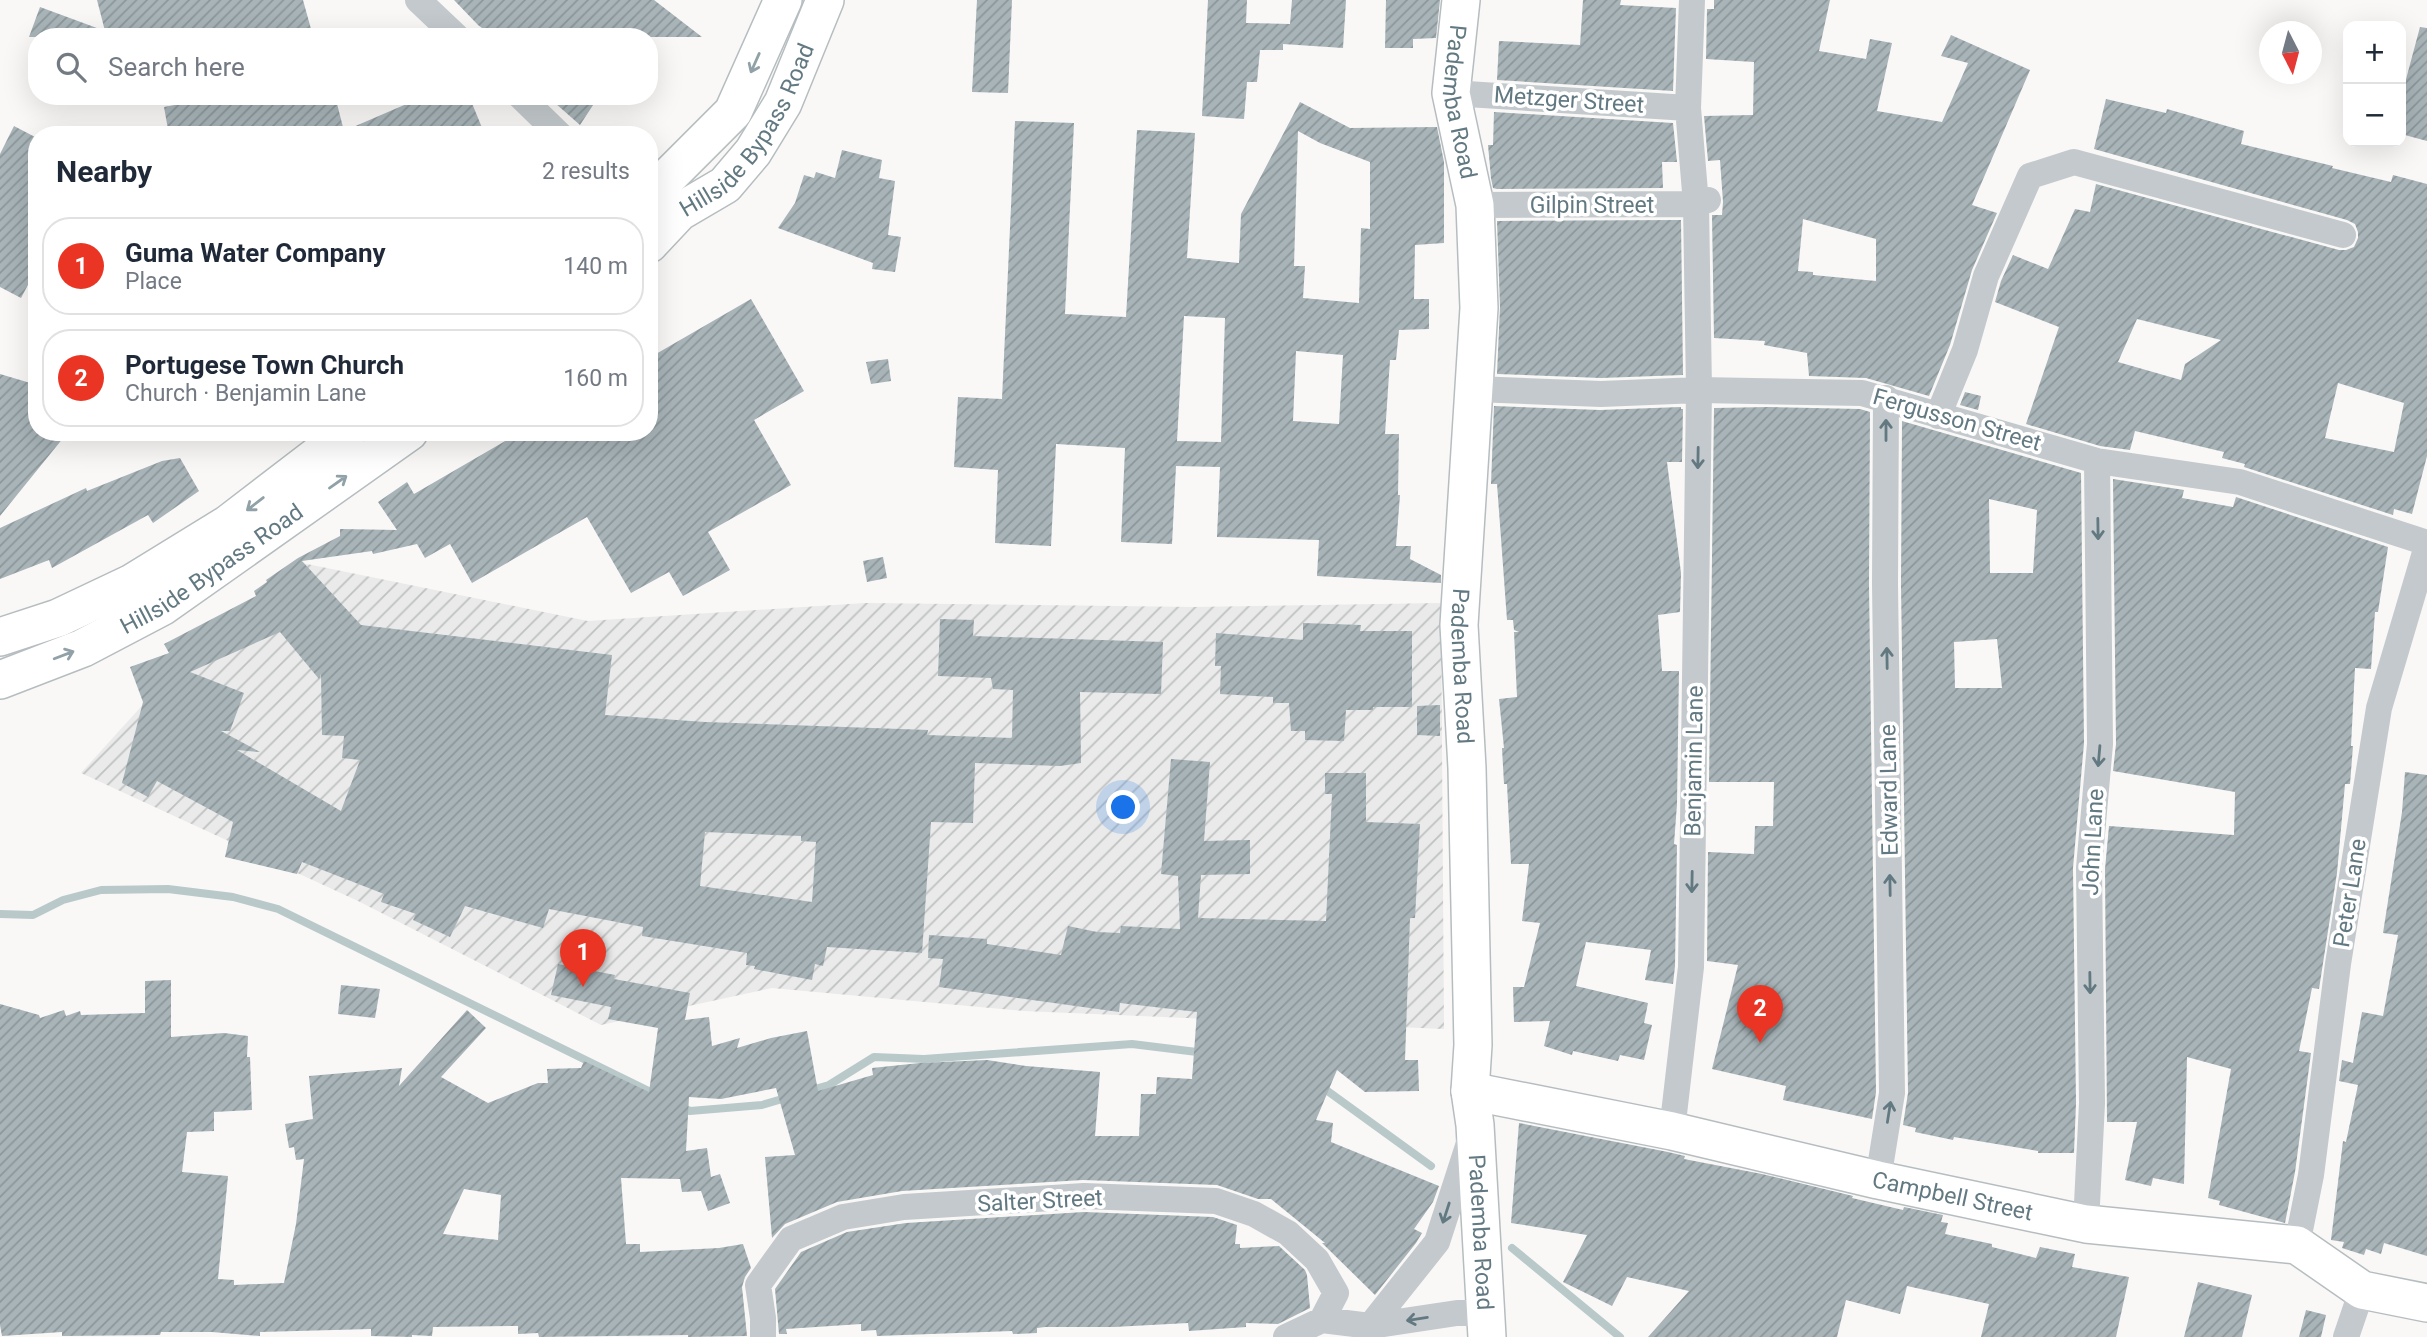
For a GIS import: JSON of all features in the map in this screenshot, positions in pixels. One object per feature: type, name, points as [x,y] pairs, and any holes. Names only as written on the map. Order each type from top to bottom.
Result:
[{"type":"main road","name":"Hillside Bypass Road","points":[[659,205],[733,112],[783,0]]},
{"type":"main road","name":"Hillside Bypass Road","points":[[659,205],[725,185],[753,152],[783,103],[825,0]]},
{"type":"main road","name":"Pademba Road","points":[[1461,0],[1451,93],[1475,205],[1479,308],[1459,625],[1468,782],[1472,1108],[1486,1325]]},
{"type":"main road","name":"Hillside Bypass Road","points":[[0,637],[58,618],[132,583],[228,524],[336,441]]},
{"type":"main road","name":"Hillside Bypass Road","points":[[0,680],[83,648],[163,606],[396,441]]},
{"type":"main road","name":"Campbell Street","points":[[1472,1108],[1672,1131],[1878,1180],[2086,1224],[2297,1245],[2362,1290],[2427,1303]]},
{"type":"street","points":[[418,0],[448,28]]},
{"type":"street","points":[[1680,0],[1692,0]]},
{"type":"street","name":"Benjamin Lane","points":[[1672,1131],[1691,967],[1702,202],[1688,108],[1692,0]]},
{"type":"street","name":"Metzger Street","points":[[1451,93],[1688,108]]},
{"type":"street","points":[[529,105],[551,126]]},
{"type":"street","points":[[1938,416],[1965,349],[1986,276],[2030,176],[2074,162],[2343,235]]},
{"type":"street","name":"Gilpin Street","points":[[1475,205],[1702,202]]},
{"type":"street","name":"Fergusson Street","points":[[1475,389],[1601,394],[1699,390],[1862,393],[2097,461],[2241,482],[2427,544]]},
{"type":"street","name":"Edward Lane","points":[[1878,1180],[1892,1093],[1885,584],[1886,398]]},
{"type":"street","name":"John Lane","points":[[2086,1224],[2092,1103],[2089,868],[2100,744],[2097,461]]},
{"type":"street","name":"Peter Lane","points":[[2297,1245],[2311,1175],[2338,964],[2379,708],[2427,544]]},
{"type":"street","points":[[1370,1326],[1437,1242],[1472,1108]]},
{"type":"street","name":"Salter Street","points":[[763,1337],[758,1285],[791,1239],[843,1217],[904,1207],[1084,1196],[1216,1201],[1254,1214],[1288,1233],[1317,1260],[1336,1293],[1321,1320]]},
{"type":"street","points":[[2346,1337],[2362,1290]]},
{"type":"street","points":[[1286,1337],[1321,1320],[1370,1326],[1457,1313],[1486,1325]]},
{"type":"shaded area","points":[[302,563],[588,621],[865,603],[1194,607],[1441,603],[1444,1029],[1024,1011],[772,988],[601,1025],[358,901],[81,773],[176,668]]},
{"type":"building","points":[[97,0],[303,0],[311,28],[104,28]]},
{"type":"building","points":[[454,0],[654,0],[702,37],[658,37],[658,28],[482,28]]},
{"type":"building","points":[[977,0],[1012,0],[1008,93],[972,92]]},
{"type":"building","points":[[1208,0],[1247,0],[1246,23],[1290,24],[1292,0],[1346,0],[1343,48],[1283,44],[1283,50],[1260,50],[1257,82],[1247,82],[1244,119],[1202,116]]},
{"type":"building","points":[[1386,0],[1440,0],[1436,38],[1413,39],[1413,48],[1385,48]]},
{"type":"building","points":[[1583,0],[1621,0],[1620,5],[1676,8],[1673,91],[1497,80],[1499,41],[1580,45]]},
{"type":"building","points":[[1714,0],[1830,0],[1819,51],[1866,59],[1870,39],[1892,43],[1877,111],[1942,122],[1968,63],[1941,56],[1951,35],[2030,70],[1972,205],[1997,213],[1972,270],[1950,345],[1929,396],[1866,378],[1809,376],[1807,353],[1764,345],[1765,341],[1714,338],[1712,215],[1722,215],[1723,202],[1720,160],[1708,161],[1704,116],[1753,115],[1754,62],[1706,59],[1707,9],[1714,9]],"holes":[[[1803,219],[1876,239],[1876,281],[1798,271]]]},
{"type":"building","points":[[40,7],[97,28],[32,28]]},
{"type":"building","points":[[2420,27],[2427,28],[2427,141],[2406,135],[2406,79]]},
{"type":"building","points":[[2106,99],[2166,113],[2167,109],[2244,131],[2241,144],[2391,182],[2393,175],[2427,184],[2427,456],[2412,514],[2394,509],[2393,515],[2244,467],[2245,464],[2222,458],[2224,452],[2135,431],[2130,450],[2100,446],[2026,424],[2059,327],[1995,302],[2001,281],[2013,255],[2048,269],[2075,209],[2090,212],[2096,184],[2339,250],[2354,247],[2358,238],[2355,224],[2347,220],[2094,149]],"holes":[[[2137,319],[2221,340],[2185,364],[2181,380],[2118,362]],[[2338,383],[2404,403],[2394,452],[2325,438]]]},
{"type":"building","points":[[1300,102],[1350,128],[1437,127],[1444,162],[1444,243],[1415,245],[1414,299],[1429,299],[1429,329],[1399,330],[1396,360],[1390,360],[1385,434],[1399,434],[1400,495],[1396,546],[1411,546],[1410,559],[1441,575],[1441,583],[1317,576],[1319,540],[1217,537],[1220,467],[1176,466],[1172,544],[1121,542],[1125,448],[1056,444],[1051,546],[995,543],[998,470],[954,467],[958,397],[1002,399],[1015,121],[1074,123],[1065,314],[1126,317],[1137,130],[1195,133],[1187,258],[1239,263],[1241,214]],"holes":[[[1298,131],[1320,143],[1370,162],[1370,229],[1361,228],[1359,303],[1303,298],[1305,266],[1294,266]],[[1184,316],[1225,318],[1221,442],[1177,441]],[[1296,351],[1343,355],[1339,424],[1293,421]]]},
{"type":"building","points":[[337,105],[343,126],[167,126],[164,107]]},
{"type":"building","points":[[404,105],[473,105],[481,126],[356,126]]},
{"type":"building","points":[[557,105],[593,105],[580,125]]},
{"type":"building","points":[[1494,112],[1673,123],[1677,162],[1662,162],[1663,188],[1493,188],[1488,145],[1493,145]]},
{"type":"building","points":[[14,126],[28,133],[28,285],[21,298],[0,287],[0,154]]},
{"type":"building","points":[[842,150],[882,160],[879,178],[895,181],[888,235],[901,237],[895,272],[872,269],[873,263],[778,228],[795,203],[804,175],[814,178],[816,172],[835,178]]},
{"type":"building","points":[[1681,220],[1683,375],[1601,378],[1497,374],[1500,307],[1497,221]]},
{"type":"building","points":[[751,299],[804,391],[754,420],[791,485],[708,532],[730,570],[683,596],[669,572],[631,593],[587,517],[472,583],[450,544],[425,558],[417,544],[373,554],[372,551],[302,561],[361,625],[612,655],[605,715],[705,722],[928,730],[927,735],[1012,738],[1013,690],[993,689],[991,678],[938,676],[940,619],[974,620],[973,636],[1163,642],[1161,694],[1080,692],[1081,763],[1060,766],[975,763],[973,823],[931,822],[922,953],[827,947],[823,966],[815,964],[812,980],[754,969],[755,966],[746,965],[747,953],[642,936],[643,927],[549,909],[543,928],[465,906],[450,937],[413,920],[416,914],[381,902],[384,894],[302,862],[297,874],[225,857],[233,822],[157,781],[148,797],[122,783],[143,702],[130,667],[169,653],[164,644],[256,596],[254,591],[267,582],[266,580],[298,558],[340,536],[340,529],[397,530],[378,502],[407,482],[414,494],[505,441],[658,441],[658,353]],"holes":[[[280,632],[319,679],[321,674],[322,735],[344,736],[342,758],[360,760],[341,811],[237,750],[260,752],[221,731],[230,731],[244,693],[190,672]],[[705,832],[801,836],[801,841],[816,842],[812,902],[700,886]]]},
{"type":"building","points":[[888,359],[891,381],[871,384],[866,362]]},
{"type":"building","points":[[0,374],[28,382],[28,441],[61,441],[0,516]]},
{"type":"building","points":[[1965,392],[1981,396],[1978,410],[1960,405]]},
{"type":"building","points":[[1494,406],[1600,410],[1683,409],[1682,462],[1667,462],[1681,573],[1680,612],[1658,615],[1662,671],[1679,671],[1673,984],[1645,980],[1651,950],[1586,942],[1576,986],[1648,1003],[1644,1023],[1652,1025],[1644,1060],[1620,1055],[1618,1061],[1573,1051],[1572,1055],[1544,1046],[1550,1021],[1514,1022],[1513,987],[1524,987],[1540,923],[1522,921],[1529,864],[1511,864],[1499,699],[1517,697],[1514,632],[1519,632],[1514,630],[1513,620],[1507,620],[1497,484],[1491,484]]},
{"type":"building","points":[[1714,408],[1860,409],[1870,412],[1869,584],[1876,1092],[1872,1119],[1783,1100],[1786,1086],[1712,1069],[1738,965],[1707,961],[1708,852],[1754,854],[1755,826],[1773,826],[1774,782],[1709,782]]},
{"type":"building","points":[[1902,421],[2081,473],[2084,743],[2073,868],[2076,1103],[2074,1153],[2038,1153],[1954,1137],[1953,1140],[1915,1132],[1916,1128],[1903,1125],[1908,1093],[1901,584]],"holes":[[[1989,499],[2037,510],[2033,573],[1990,573]],[[1997,639],[2002,688],[1955,688],[1954,642]]]},
{"type":"building","points":[[180,458],[199,491],[153,523],[148,515],[52,568],[49,560],[0,579],[0,528],[86,488],[87,491],[162,461]]},
{"type":"building","points":[[2113,479],[2184,490],[2182,498],[2233,507],[2236,497],[2388,547],[2378,612],[2375,612],[2371,669],[2355,668],[2350,784],[2345,784],[2337,873],[2319,989],[2312,988],[2299,1051],[2311,1053],[2295,1172],[2285,1223],[2219,1205],[2220,1201],[2208,1198],[2231,1069],[2187,1057],[2184,1184],[2153,1178],[2151,1186],[2125,1180],[2137,1122],[2107,1122],[2105,869],[2109,826],[2234,835],[2235,792],[2113,771],[2116,744]]},
{"type":"building","points":[[883,557],[887,578],[867,582],[863,561]]},
{"type":"building","points":[[1303,623],[1361,625],[1360,631],[1412,631],[1412,707],[1346,710],[1344,741],[1305,740],[1305,731],[1291,731],[1289,703],[1273,703],[1273,697],[1220,694],[1221,666],[1215,666],[1216,633],[1303,640]]},
{"type":"building","points":[[1440,705],[1440,736],[1417,735],[1417,706]]},
{"type":"building","points":[[1171,759],[1210,762],[1204,841],[1250,840],[1250,874],[1201,875],[1198,918],[1326,921],[1332,794],[1325,794],[1325,773],[1366,773],[1366,822],[1420,824],[1415,918],[1410,918],[1405,1060],[1418,1060],[1419,1091],[1365,1092],[1337,1070],[1316,1120],[1333,1123],[1331,1142],[1439,1186],[1433,1202],[1414,1229],[1422,1233],[1375,1295],[1322,1243],[1325,1243],[1271,1199],[1258,1199],[1217,1185],[1083,1180],[902,1191],[837,1202],[785,1224],[772,1238],[765,1157],[795,1155],[776,1088],[721,1099],[689,1097],[686,1151],[707,1148],[711,1177],[720,1174],[730,1203],[708,1211],[701,1191],[682,1192],[680,1179],[621,1178],[626,1244],[640,1244],[640,1252],[719,1248],[743,1244],[751,1268],[742,1287],[747,1336],[539,1337],[538,1333],[518,1334],[518,1326],[433,1327],[432,1336],[412,1337],[371,1336],[371,1329],[260,1332],[260,1336],[161,1332],[160,1335],[62,1336],[62,1332],[2,1336],[0,1004],[39,1015],[40,1018],[64,1010],[66,1016],[80,1011],[81,1015],[145,1013],[145,981],[171,980],[171,1037],[224,1033],[248,1036],[247,1057],[250,1057],[252,1110],[214,1112],[214,1131],[187,1132],[182,1172],[228,1176],[218,1279],[234,1280],[234,1285],[284,1283],[296,1224],[304,1159],[296,1160],[294,1147],[289,1148],[285,1124],[313,1119],[309,1076],[402,1068],[399,1086],[467,1010],[486,1028],[441,1077],[488,1103],[538,1083],[548,1083],[547,1069],[581,1068],[584,1061],[649,1092],[658,1028],[608,1019],[611,1007],[551,995],[558,964],[615,975],[614,979],[690,993],[685,1020],[709,1017],[712,1046],[740,1038],[737,1048],[807,1031],[818,1091],[873,1075],[872,1068],[920,1063],[987,1060],[1100,1072],[1095,1136],[1139,1136],[1141,1094],[1156,1094],[1157,1077],[1192,1079],[1197,1012],[1120,1003],[1119,1012],[939,987],[943,959],[928,958],[929,935],[987,939],[987,944],[1061,955],[1068,926],[1120,933],[1121,926],[1180,929],[1178,876],[1161,874]],"holes":[[[464,1189],[501,1195],[498,1240],[443,1234]]]},
{"type":"building","points":[[2405,772],[2427,775],[2427,1256],[2384,1243],[2381,1254],[2366,1249],[2364,1255],[2342,1248],[2344,1242],[2331,1240],[2343,1141],[2346,1142],[2358,1085],[2339,1081],[2342,1060],[2353,1063],[2362,1012],[2383,1016],[2398,935],[2383,933],[2402,812]]},
{"type":"building","points":[[341,985],[380,989],[375,1018],[338,1014]]},
{"type":"building","points":[[1519,1123],[1668,1152],[1685,1156],[1684,1159],[1762,1174],[1903,1210],[1904,1207],[1943,1215],[1941,1222],[1948,1223],[1945,1234],[1992,1244],[1992,1247],[2036,1258],[2040,1247],[2075,1254],[2072,1267],[2129,1277],[2116,1337],[1981,1337],[1989,1304],[1907,1286],[1900,1314],[1846,1300],[1837,1337],[1648,1337],[1689,1291],[1627,1277],[1612,1306],[1563,1282],[1587,1235],[1511,1223]]},
{"type":"building","points":[[1084,1212],[1213,1217],[1237,1225],[1235,1244],[1240,1244],[1240,1248],[1279,1246],[1305,1270],[1310,1308],[1278,1324],[1246,1323],[1246,1327],[1189,1331],[1188,1323],[1045,1327],[1037,1328],[1037,1333],[1013,1334],[1012,1331],[877,1336],[876,1330],[861,1331],[861,1324],[786,1329],[787,1334],[779,1334],[775,1289],[801,1252],[847,1232],[906,1223]]},
{"type":"building","points":[[2198,1282],[2252,1295],[2242,1337],[2184,1337]]},
{"type":"building","points":[[2306,1310],[2326,1315],[2321,1337],[2299,1337]]},
{"type":"waterway","points":[[0,914],[33,915],[63,900],[101,890],[168,889],[233,897],[278,909],[657,1095]]},
{"type":"waterway","points":[[808,1091],[829,1085],[874,1057],[924,1059],[1132,1044],[1205,1053]]},
{"type":"waterway","points":[[1322,1087],[1431,1166]]},
{"type":"waterway","points":[[681,1107],[690,1111],[762,1105],[789,1097]]},
{"type":"waterway","points":[[1512,1248],[1620,1337]]},
{"type":"place","name":"Guma Water Company","points":[[583,987]]},
{"type":"place","name":"Portugese Town Church","points":[[1760,1043]]}]
